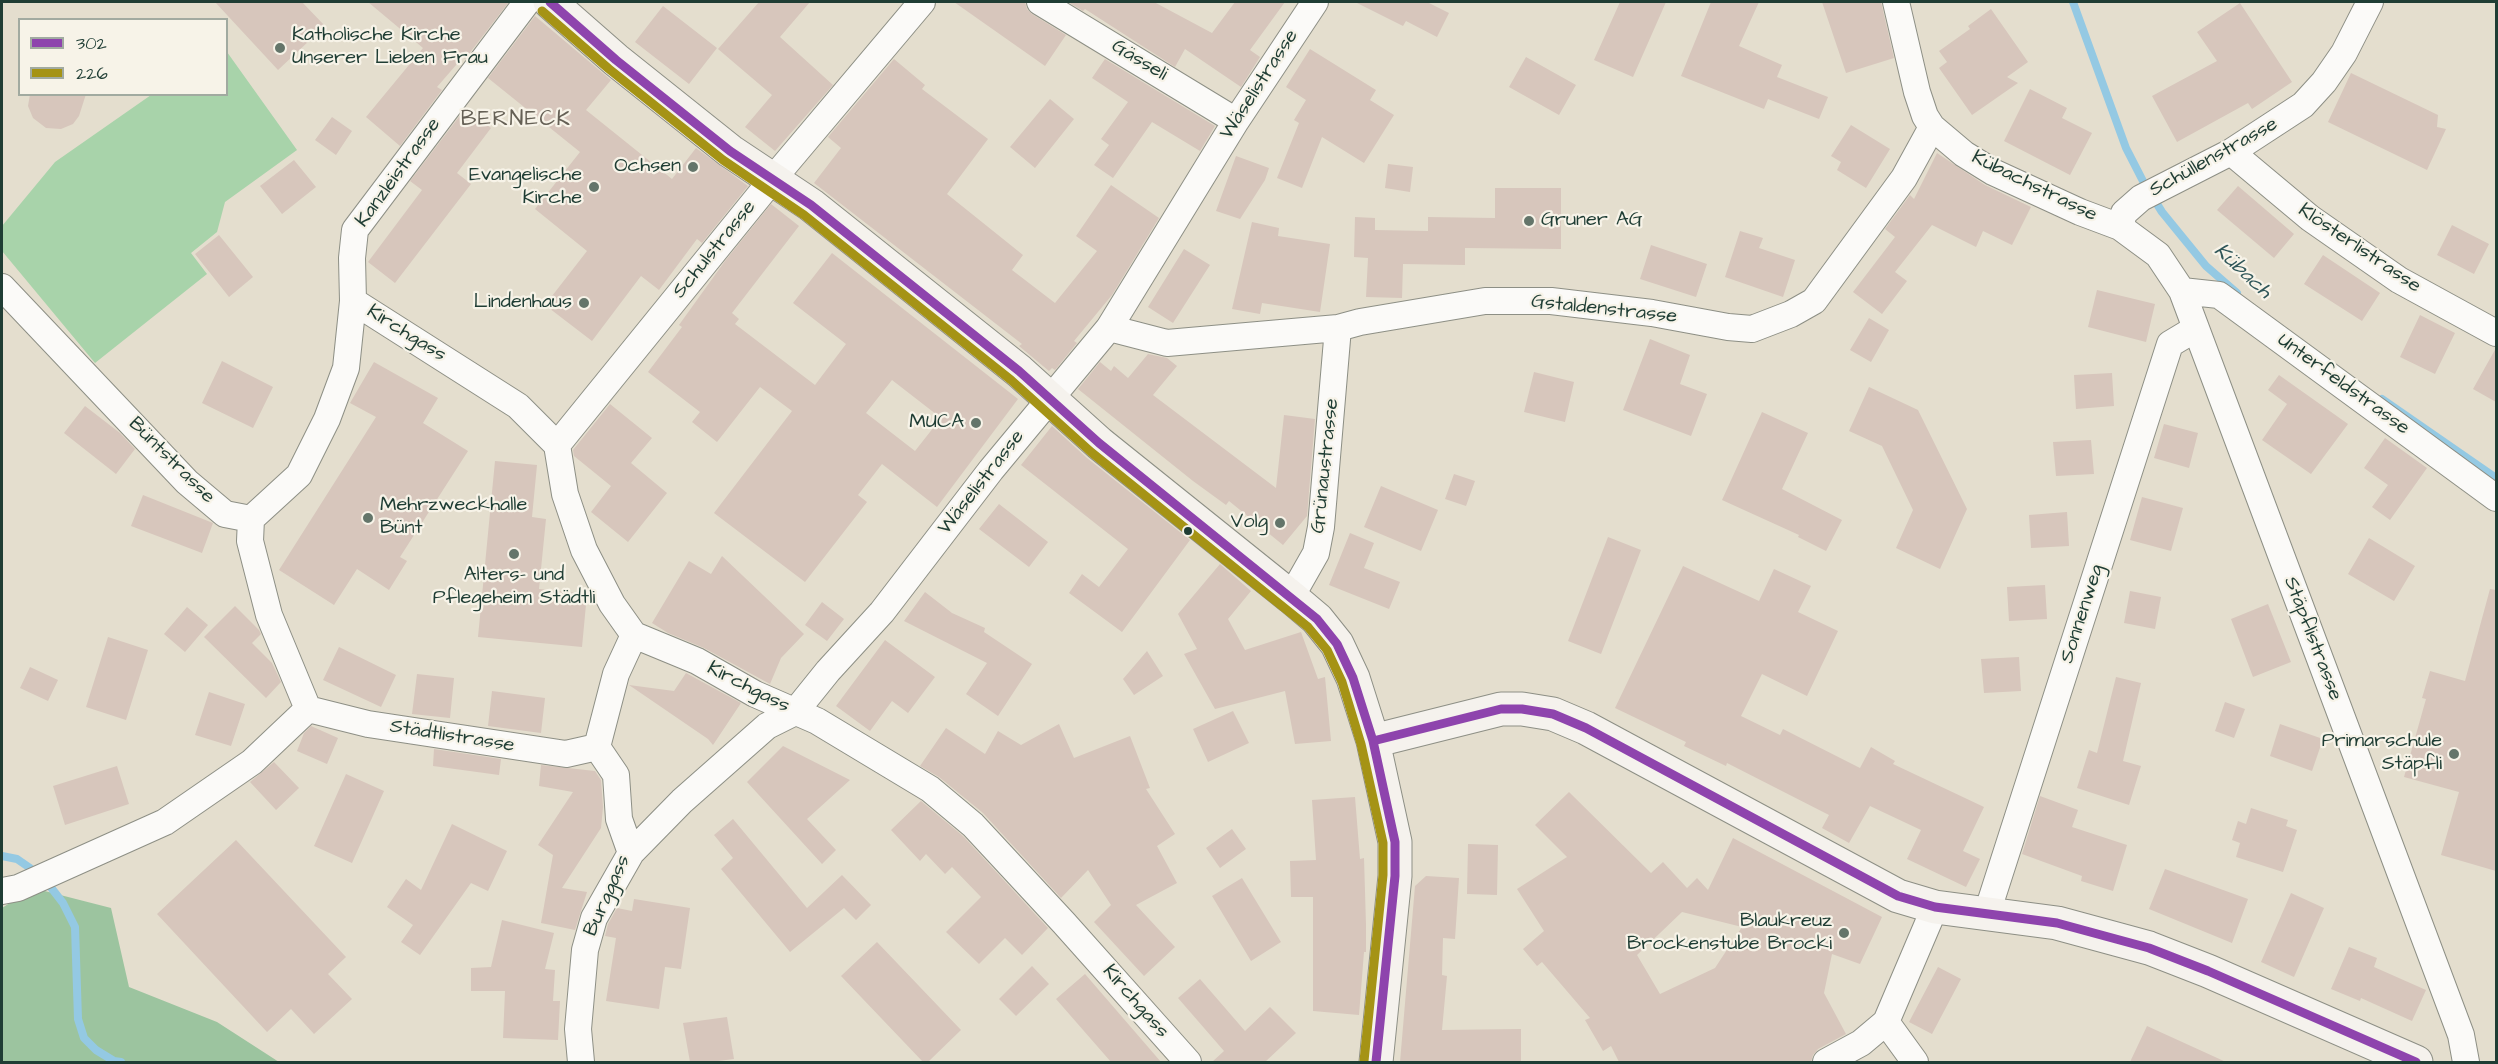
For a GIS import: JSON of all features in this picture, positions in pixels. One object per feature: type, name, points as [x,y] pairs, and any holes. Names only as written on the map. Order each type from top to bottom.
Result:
[{"type":"main road","points":[[555,6],[616,60],[730,151],[812,205],[1051,397],[1099,443],[1317,619],[1337,644],[1353,678],[1373,741],[1395,842],[1395,876],[1376,1062]]},
{"type":"main road","points":[[1373,741],[1502,709],[1522,709],[1553,714],[1597,734],[1889,892],[1935,907],[2057,923],[2149,948],[2208,971],[2416,1062]]},
{"type":"street","name":"Kanzleistrasse","points":[[353,301],[352,258],[355,230],[527,2]]},
{"type":"street","name":"Schulstrasse","points":[[557,445],[772,180],[922,2]]},
{"type":"street","name":"Gässeli","points":[[1040,2],[1236,121]]},
{"type":"street","name":"Wäselistrasse","points":[[631,853],[682,801],[767,726],[795,712],[828,671],[882,612],[984,479],[1109,328],[1236,121],[1315,2]]},
{"type":"street","name":"Kübachstrasse","points":[[1896,2],[1917,92],[1925,116],[1932,127],[1964,154],[1993,172],[2080,212],[2120,226],[2158,255]]},
{"type":"street","name":"Schüllenstrasse","points":[[2120,226],[2124,213],[2149,193],[2231,152],[2303,105],[2324,82],[2344,53],[2370,2]]},
{"type":"street","name":"Gstaldenstrasse","points":[[1109,328],[1167,343],[1338,328],[1360,322],[1485,301],[1551,301],[1652,313],[1728,327],[1752,329],[1791,314],[1814,301],[1904,178],[1932,127]]},
{"type":"street","name":"Klösterlistrasse","points":[[2231,152],[2310,218],[2399,280],[2496,333]]},
{"type":"street","name":"Stäpflistrasse","points":[[2158,255],[2182,291],[2461,1035],[2466,1062]]},
{"type":"street","name":"Büntstrasse","points":[[2,287],[187,482],[225,514],[251,519]]},
{"type":"street","name":"Unterfeldstrasse","points":[[2182,291],[2219,295],[2496,498]]},
{"type":"street","name":"Kirchgass","points":[[353,301],[518,406],[557,445]]},
{"type":"street","points":[[10,890],[67,868],[165,822],[252,762],[308,709],[270,615],[250,541],[251,519],[298,475],[327,419],[346,368],[353,301]]},
{"type":"street","name":"Grünaustrasse","points":[[1291,597],[1316,553],[1321,527],[1338,328]]},
{"type":"street","name":"Sonnenweg","points":[[1987,913],[2170,344],[2195,329]]},
{"type":"street","points":[[557,445],[565,494],[584,550],[612,604],[634,634],[616,674],[597,747]]},
{"type":"street","name":"Kirchgass","points":[[634,634],[697,661],[755,694],[817,721],[930,789],[973,825],[1064,922],[1188,1062]]},
{"type":"street","name":"Städtlistrasse","points":[[308,709],[368,724],[566,754],[597,747]]},
{"type":"street","name":"Burggass","points":[[581,1062],[578,1029],[585,950],[594,918],[631,853],[619,819],[616,775],[597,747]]},
{"type":"street","points":[[1826,1062],[1862,1043],[1886,1022],[1935,907]]},
{"type":"street","points":[[1886,1022],[1915,1062]]},
{"type":"green space","points":[[228,53],[297,150],[225,202],[217,232],[191,253],[207,274],[95,363],[2,251],[2,226],[55,162],[150,96],[228,96]]},
{"type":"green space","points":[[33,888],[111,908],[129,987],[217,1022],[279,1062],[2,1062],[2,908]]},
{"type":"building","name":"Katholische Kirche Unserer Lieben Frau","points":[[215,2],[302,2],[325,26],[278,70]]},
{"type":"building","points":[[368,2],[509,2],[465,59],[463,57],[437,87],[442,90],[400,146],[366,117],[423,48]]},
{"type":"building","points":[[759,2],[810,2],[780,37],[833,85],[775,151],[745,127],[772,95],[718,49]]},
{"type":"building","points":[[954,2],[1025,2],[1032,14],[1066,35],[1045,66]]},
{"type":"building","points":[[1068,2],[1154,2],[1212,33],[1235,2],[1285,2],[1250,50],[1260,57],[1241,87],[1185,49],[1175,67],[1085,9],[1083,11]]},
{"type":"building","points":[[1355,2],[1427,2],[1449,13],[1437,37],[1406,21],[1403,26]]},
{"type":"building","points":[[1620,2],[1666,2],[1633,77],[1594,60]]},
{"type":"building","points":[[1711,2],[1759,2],[1739,46],[1782,65],[1777,77],[1828,97],[1819,119],[1768,99],[1764,109],[1681,76]]},
{"type":"building","points":[[1822,2],[1881,2],[1894,58],[1846,73]]},
{"type":"building","points":[[2240,3],[2292,82],[2252,109],[2248,103],[2177,142],[2152,96],[2217,61],[2197,32]]},
{"type":"building","points":[[663,6],[717,48],[689,84],[635,42]]},
{"type":"building","points":[[1991,9],[2028,62],[2007,77],[2018,83],[1972,115],[1939,68],[1947,62],[1939,51],[1970,29],[1968,26]]},
{"type":"building","points":[[535,16],[611,80],[586,110],[672,179],[696,148],[748,186],[702,243],[697,239],[659,290],[641,276],[592,341],[545,305],[587,251],[535,209],[580,152],[488,78]]},
{"type":"building","points":[[1310,49],[1376,90],[1370,100],[1394,115],[1364,163],[1322,137],[1302,188],[1277,178],[1299,123],[1294,120],[1306,100],[1286,87]]},
{"type":"building","points":[[1526,57],[1576,85],[1559,115],[1509,87]]},
{"type":"building","points":[[894,59],[925,85],[922,89],[988,139],[947,194],[1023,255],[1012,270],[1055,303],[1097,251],[1076,236],[1111,185],[1159,218],[1112,295],[1074,341],[1077,343],[1055,370],[1052,368],[1049,371],[1019,346],[1022,344],[814,183],[841,148],[828,137]]},
{"type":"building","points":[[1105,59],[1215,126],[1200,151],[1152,122],[1113,178],[1094,165],[1109,145],[1101,139],[1128,102],[1092,78]]},
{"type":"building","points":[[2351,73],[2438,115],[2437,127],[2446,129],[2427,170],[2328,122]]},
{"type":"building","points":[[2030,89],[2067,108],[2062,118],[2092,133],[2070,175],[2004,141]]},
{"type":"building","points":[[30,96],[85,96],[79,116],[73,124],[61,129],[46,128],[33,118],[28,106]]},
{"type":"building","points":[[1050,99],[1074,119],[1035,168],[1010,147]]},
{"type":"building","points":[[465,109],[491,128],[457,173],[471,184],[395,283],[368,262],[422,190],[410,181]]},
{"type":"building","points":[[332,117],[352,131],[336,155],[315,140]]},
{"type":"building","points":[[1851,125],[1890,149],[1866,188],[1837,170],[1841,162],[1831,156]]},
{"type":"building","points":[[1937,153],[1985,185],[2031,207],[2012,245],[1983,231],[1976,247],[1932,225],[1895,272],[1907,281],[1882,314],[1853,292],[1895,237],[1885,229],[1910,195],[1914,199]]},
{"type":"building","points":[[1236,156],[1269,168],[1265,180],[1240,219],[1216,211]]},
{"type":"building","points":[[294,160],[316,187],[282,214],[260,186]]},
{"type":"building","points":[[1388,164],[1413,167],[1410,192],[1385,188]]},
{"type":"building","points":[[2238,186],[2294,234],[2274,258],[2217,210]]},
{"type":"building","points":[[1495,188],[1561,188],[1561,249],[1465,248],[1465,265],[1403,264],[1402,298],[1366,297],[1368,258],[1354,257],[1355,217],[1375,218],[1375,230],[1428,231],[1428,217],[1495,218]]},
{"type":"building","points":[[771,204],[799,226],[732,313],[739,319],[735,324],[815,385],[846,344],[793,303],[832,253],[1018,399],[937,507],[882,464],[858,495],[867,502],[805,582],[714,513],[792,411],[760,387],[717,442],[692,422],[700,412],[648,372],[682,327],[679,325],[725,261]],"holes":[[[892,380],[941,418],[915,451],[866,413]]]},
{"type":"building","points":[[1252,222],[1279,228],[1278,236],[1330,244],[1320,312],[1262,303],[1260,314],[1232,309]]},
{"type":"building","points":[[2452,225],[2489,244],[2474,274],[2437,255]]},
{"type":"building","points":[[1740,231],[1763,238],[1759,248],[1795,260],[1783,297],[1725,277]]},
{"type":"building","points":[[219,235],[253,277],[229,297],[195,254]]},
{"type":"building","points":[[1651,245],[1707,264],[1696,297],[1640,279]]},
{"type":"building","points":[[1184,249],[1210,265],[1173,323],[1148,307]]},
{"type":"building","points":[[2323,255],[2380,293],[2362,321],[2304,284]]},
{"type":"building","points":[[2097,290],[2155,304],[2146,342],[2088,327]]},
{"type":"building","points":[[2420,315],[2455,333],[2435,374],[2400,357]]},
{"type":"building","points":[[1869,318],[1889,330],[1871,362],[1850,350]]},
{"type":"building","points":[[1650,339],[1690,355],[1680,384],[1707,394],[1691,436],[1623,410]]},
{"type":"building","points":[[2496,348],[2496,402],[2473,389]]},
{"type":"building","points":[[1148,354],[1167,358],[1177,366],[1153,395],[1276,488],[1284,415],[1315,419],[1307,516],[1283,545],[1229,501],[1226,505],[1193,481],[1078,389],[1100,362],[1111,371],[1114,366],[1128,378]]},
{"type":"building","points":[[222,361],[273,387],[253,428],[202,403]]},
{"type":"building","name":"Mehrzweckhalle Bünt","points":[[374,362],[438,398],[423,423],[468,451],[400,557],[407,561],[389,590],[357,569],[334,605],[279,570],[376,417],[350,403]]},
{"type":"building","points":[[1534,372],[1574,382],[1565,422],[1524,412]]},
{"type":"building","points":[[2112,373],[2114,406],[2076,409],[2074,375]]},
{"type":"building","points":[[2279,375],[2348,424],[2311,474],[2262,440],[2287,404],[2268,390]]},
{"type":"building","points":[[1869,387],[1918,410],[1967,509],[1940,569],[1896,548],[1913,510],[1882,446],[1849,431]]},
{"type":"building","points":[[610,404],[652,438],[631,463],[667,493],[628,542],[591,512],[611,486],[574,456],[573,450]]},
{"type":"building","points":[[85,406],[120,433],[135,449],[116,474],[64,433]]},
{"type":"building","points":[[1762,412],[1808,433],[1782,489],[1842,520],[1826,551],[1798,537],[1799,535],[1722,500]]},
{"type":"building","points":[[2164,424],[2198,433],[2189,468],[2154,458]]},
{"type":"building","points":[[1052,426],[1087,458],[1190,540],[1122,632],[1069,593],[1082,574],[1099,587],[1128,549],[1021,465]]},
{"type":"building","points":[[2385,438],[2427,468],[2390,520],[2372,507],[2388,485],[2364,468]]},
{"type":"building","points":[[2091,440],[2094,474],[2056,476],[2053,442]]},
{"type":"building","name":"Alters- und Pflegeheim Städtli","points":[[495,461],[537,465],[532,517],[546,519],[539,589],[587,594],[582,647],[478,637]]},
{"type":"building","points":[[1454,474],[1475,481],[1466,506],[1445,499]]},
{"type":"building","points":[[1381,486],[1438,510],[1421,551],[1364,527]]},
{"type":"building","points":[[143,495],[213,523],[202,553],[131,526]]},
{"type":"building","points":[[2142,497],[2183,508],[2171,551],[2130,540]]},
{"type":"building","points":[[999,504],[1048,542],[1029,567],[979,529]]},
{"type":"building","points":[[2067,512],[2069,546],[2031,548],[2029,515]]},
{"type":"building","points":[[1350,533],[1374,543],[1364,568],[1400,582],[1389,609],[1329,585]]},
{"type":"building","points":[[1608,537],[1641,550],[1601,654],[1568,641]]},
{"type":"building","points":[[2369,538],[2415,566],[2394,601],[2348,574]]},
{"type":"building","points":[[722,556],[804,634],[781,658],[770,684],[652,623],[689,561],[711,574]]},
{"type":"building","points":[[1220,564],[1251,591],[1228,619],[1245,650],[1301,632],[1318,679],[1325,677],[1331,741],[1295,744],[1285,691],[1215,709],[1184,654],[1197,649],[1178,614]]},
{"type":"building","points":[[1683,566],[1759,601],[1774,569],[1811,586],[1798,612],[1838,631],[1807,696],[1762,674],[1741,716],[1780,735],[1783,729],[1860,768],[1871,747],[1895,761],[1893,764],[1984,807],[1963,851],[1980,859],[1966,887],[1907,859],[1921,830],[1870,806],[1849,843],[1822,828],[1829,815],[1727,763],[1726,766],[1684,746],[1686,742],[1615,708]]},
{"type":"building","points":[[2045,585],[2047,619],[2009,621],[2007,587]]},
{"type":"building","name":"Primarschule Stäpfli","points":[[2490,589],[2496,590],[2496,871],[2441,855],[2459,792],[2404,777],[2426,699],[2422,698],[2430,671],[2465,681]]},
{"type":"building","points":[[2130,591],[2161,597],[2155,629],[2124,623]]},
{"type":"building","points":[[925,592],[952,613],[985,628],[984,632],[1032,664],[998,716],[966,694],[987,663],[904,621]]},
{"type":"building","points":[[822,602],[844,619],[827,641],[805,625]]},
{"type":"building","points":[[2268,604],[2291,662],[2253,677],[2231,619]]},
{"type":"building","points":[[235,606],[259,630],[261,634],[252,643],[272,663],[281,682],[266,698],[204,637]]},
{"type":"building","points":[[187,607],[208,625],[185,652],[164,634]]},
{"type":"building","points":[[108,637],[148,650],[126,720],[86,707]]},
{"type":"building","points":[[885,640],[935,677],[908,713],[892,701],[870,731],[836,706]]},
{"type":"building","points":[[339,647],[396,675],[381,707],[323,680]]},
{"type":"building","points":[[1147,651],[1163,676],[1134,695],[1123,679]]},
{"type":"building","points":[[2019,657],[2021,691],[1984,693],[1981,659]]},
{"type":"building","points":[[30,667],[58,680],[48,701],[20,688]]},
{"type":"building","points":[[686,673],[741,703],[713,745],[708,739],[629,685],[674,691]]},
{"type":"building","points":[[417,674],[454,678],[450,718],[412,714]]},
{"type":"building","points":[[2116,677],[2141,683],[2123,761],[2141,766],[2129,805],[2077,788],[2089,750],[2097,753]]},
{"type":"building","points":[[492,691],[545,698],[541,733],[488,726]]},
{"type":"building","points":[[209,692],[245,704],[231,746],[195,735]]},
{"type":"building","points":[[2225,702],[2245,709],[2234,738],[2215,731]]},
{"type":"building","points":[[1233,711],[1249,743],[1208,762],[1193,729]]},
{"type":"building","points":[[1059,724],[1074,758],[1130,736],[1150,788],[1146,789],[1175,834],[1157,846],[1177,883],[1136,905],[1175,947],[1144,976],[1094,922],[1111,905],[1088,870],[1061,898],[983,813],[939,777],[920,766],[946,728],[985,754],[998,731],[1021,745]]},
{"type":"building","points":[[2280,724],[2323,739],[2312,771],[2270,756]]},
{"type":"building","points":[[311,726],[338,738],[327,764],[297,751],[304,733]]},
{"type":"building","points":[[783,746],[850,780],[807,819],[836,850],[822,864],[747,782]]},
{"type":"building","points":[[434,749],[501,759],[499,775],[433,766]]},
{"type":"building","points":[[274,762],[299,788],[276,810],[250,782]]},
{"type":"building","points":[[541,765],[595,771],[601,780],[603,807],[601,828],[562,888],[587,892],[575,930],[541,923],[553,855],[538,845],[573,792],[539,786]]},
{"type":"building","points":[[117,766],[129,804],[65,825],[53,786]]},
{"type":"building","points":[[346,774],[384,791],[352,863],[314,846]]},
{"type":"building","points":[[1569,792],[1651,873],[1663,862],[1687,888],[1697,878],[1708,890],[1733,838],[1882,917],[1860,964],[1832,954],[1824,993],[1846,1034],[1818,1049],[1811,1062],[1619,1062],[1611,1046],[1603,1051],[1585,1020],[1590,1018],[1542,962],[1537,966],[1523,949],[1544,931],[1517,889],[1567,857],[1535,825]],"holes":[[[1682,912],[1742,927],[1715,968],[1660,994],[1637,955]]]},
{"type":"building","points":[[2040,796],[2078,810],[2072,827],[2127,845],[2113,891],[2081,881],[2082,876],[2022,854]]},
{"type":"building","points":[[1355,797],[1360,859],[1364,858],[1366,925],[1366,952],[1364,952],[1359,1015],[1313,1011],[1313,897],[1291,897],[1290,861],[1316,860],[1312,800]]},
{"type":"building","points":[[921,801],[963,836],[1048,928],[1022,955],[1005,938],[979,964],[946,932],[981,897],[952,867],[945,874],[926,854],[920,861],[891,830]]},
{"type":"building","points":[[2251,808],[2288,820],[2286,826],[2297,830],[2283,872],[2236,857],[2240,843],[2232,840],[2238,821],[2246,824]]},
{"type":"building","points":[[733,819],[807,908],[842,875],[871,905],[856,920],[844,908],[790,952],[721,869],[733,858],[714,835]]},
{"type":"building","points":[[452,824],[507,851],[488,891],[471,883],[420,955],[401,942],[413,925],[387,907],[406,879],[421,890]]},
{"type":"building","points":[[1232,829],[1246,849],[1220,868],[1206,848]]},
{"type":"building","points":[[236,840],[346,957],[328,974],[352,999],[314,1034],[291,1009],[267,1032],[157,914]]},
{"type":"building","points":[[1468,844],[1498,845],[1497,895],[1467,894]]},
{"type":"building","points":[[2165,869],[2248,899],[2232,943],[2149,909]]},
{"type":"building","points":[[1426,876],[1459,878],[1455,939],[1443,938],[1442,975],[1447,976],[1442,1030],[1521,1029],[1521,1062],[1400,1062],[1415,886]]},
{"type":"building","points":[[1242,878],[1281,942],[1251,961],[1212,896]]},
{"type":"building","points":[[2291,893],[2324,908],[2294,977],[2261,962]]},
{"type":"building","points":[[634,899],[690,908],[681,969],[665,967],[659,1009],[606,1001],[616,938],[605,936],[608,924],[617,908],[632,911]]},
{"type":"building","points":[[502,920],[554,933],[545,969],[555,970],[553,1001],[560,1001],[558,1040],[503,1038],[505,991],[471,991],[471,968],[491,967]]},
{"type":"building","points":[[877,942],[961,1030],[928,1062],[923,1062],[841,976]]},
{"type":"building","points":[[2349,947],[2377,958],[2374,967],[2426,990],[2412,1021],[2361,998],[2360,1001],[2331,989]]},
{"type":"building","points":[[1032,966],[1049,984],[1016,1016],[999,999]]},
{"type":"building","points":[[1938,967],[1961,979],[1932,1034],[1909,1022]]},
{"type":"building","points":[[1085,974],[1161,1062],[1111,1062],[1056,999]]},
{"type":"building","points":[[1200,979],[1245,1031],[1270,1007],[1296,1033],[1265,1062],[1212,1062],[1224,1051],[1178,998]]},
{"type":"building","points":[[727,1017],[734,1059],[690,1062],[683,1023]]},
{"type":"building","points":[[2147,1026],[2226,1062],[2130,1062]]},
{"type":"waterway","name":"Kübach","points":[[2073,2],[2126,148],[2145,185],[2162,212],[2206,266],[2237,293]]},
{"type":"waterway","name":"Kübach","points":[[2382,399],[2496,478]]},
{"type":"waterway","points":[[2,856],[17,859],[30,868],[46,881],[63,903],[75,927],[78,1019],[84,1038],[96,1050],[114,1061],[121,1062]]},
{"type":"transit line","name":"302","points":[[550,2],[616,60],[730,151],[811,205],[1019,371],[1099,443],[1317,619],[1337,644],[1353,678],[1373,741],[1395,842],[1395,876],[1376,1062]]},
{"type":"transit line","name":"226","points":[[542,11],[609,69],[723,160],[804,215],[1011,380],[1091,452],[1308,627],[1327,650],[1342,682],[1361,744],[1383,843],[1383,875],[1364,1061]]},
{"type":"transit line","name":"302","points":[[1373,741],[1501,709],[1522,709],[1553,714],[1586,728],[1898,896],[1935,907],[2057,923],[2149,948],[2208,971],[2416,1062]]},
{"type":"place","name":"Katholische Kirche Unserer Lieben Frau","points":[[280,48]]},
{"type":"place","name":"Ochsen","points":[[693,167]]},
{"type":"place","name":"Evangelische Kirche","points":[[594,187]]},
{"type":"place","name":"Gruner AG","points":[[1529,221]]},
{"type":"place","name":"Lindenhaus","points":[[584,303]]},
{"type":"place","name":"MUCA","points":[[976,423]]},
{"type":"place","name":"Mehrzweckhalle Bünt","points":[[368,518]]},
{"type":"place","name":"Volg","points":[[1280,523]]},
{"type":"place","name":"Alters- und Pflegeheim Städtli","points":[[514,554]]},
{"type":"place","name":"Primarschule Stäpfli","points":[[2454,754]]},
{"type":"place","name":"Blaukreuz Brockenstube Brocki","points":[[1844,933]]},
{"type":"district","name":"BERNECK","points":[[516,120]]}]
